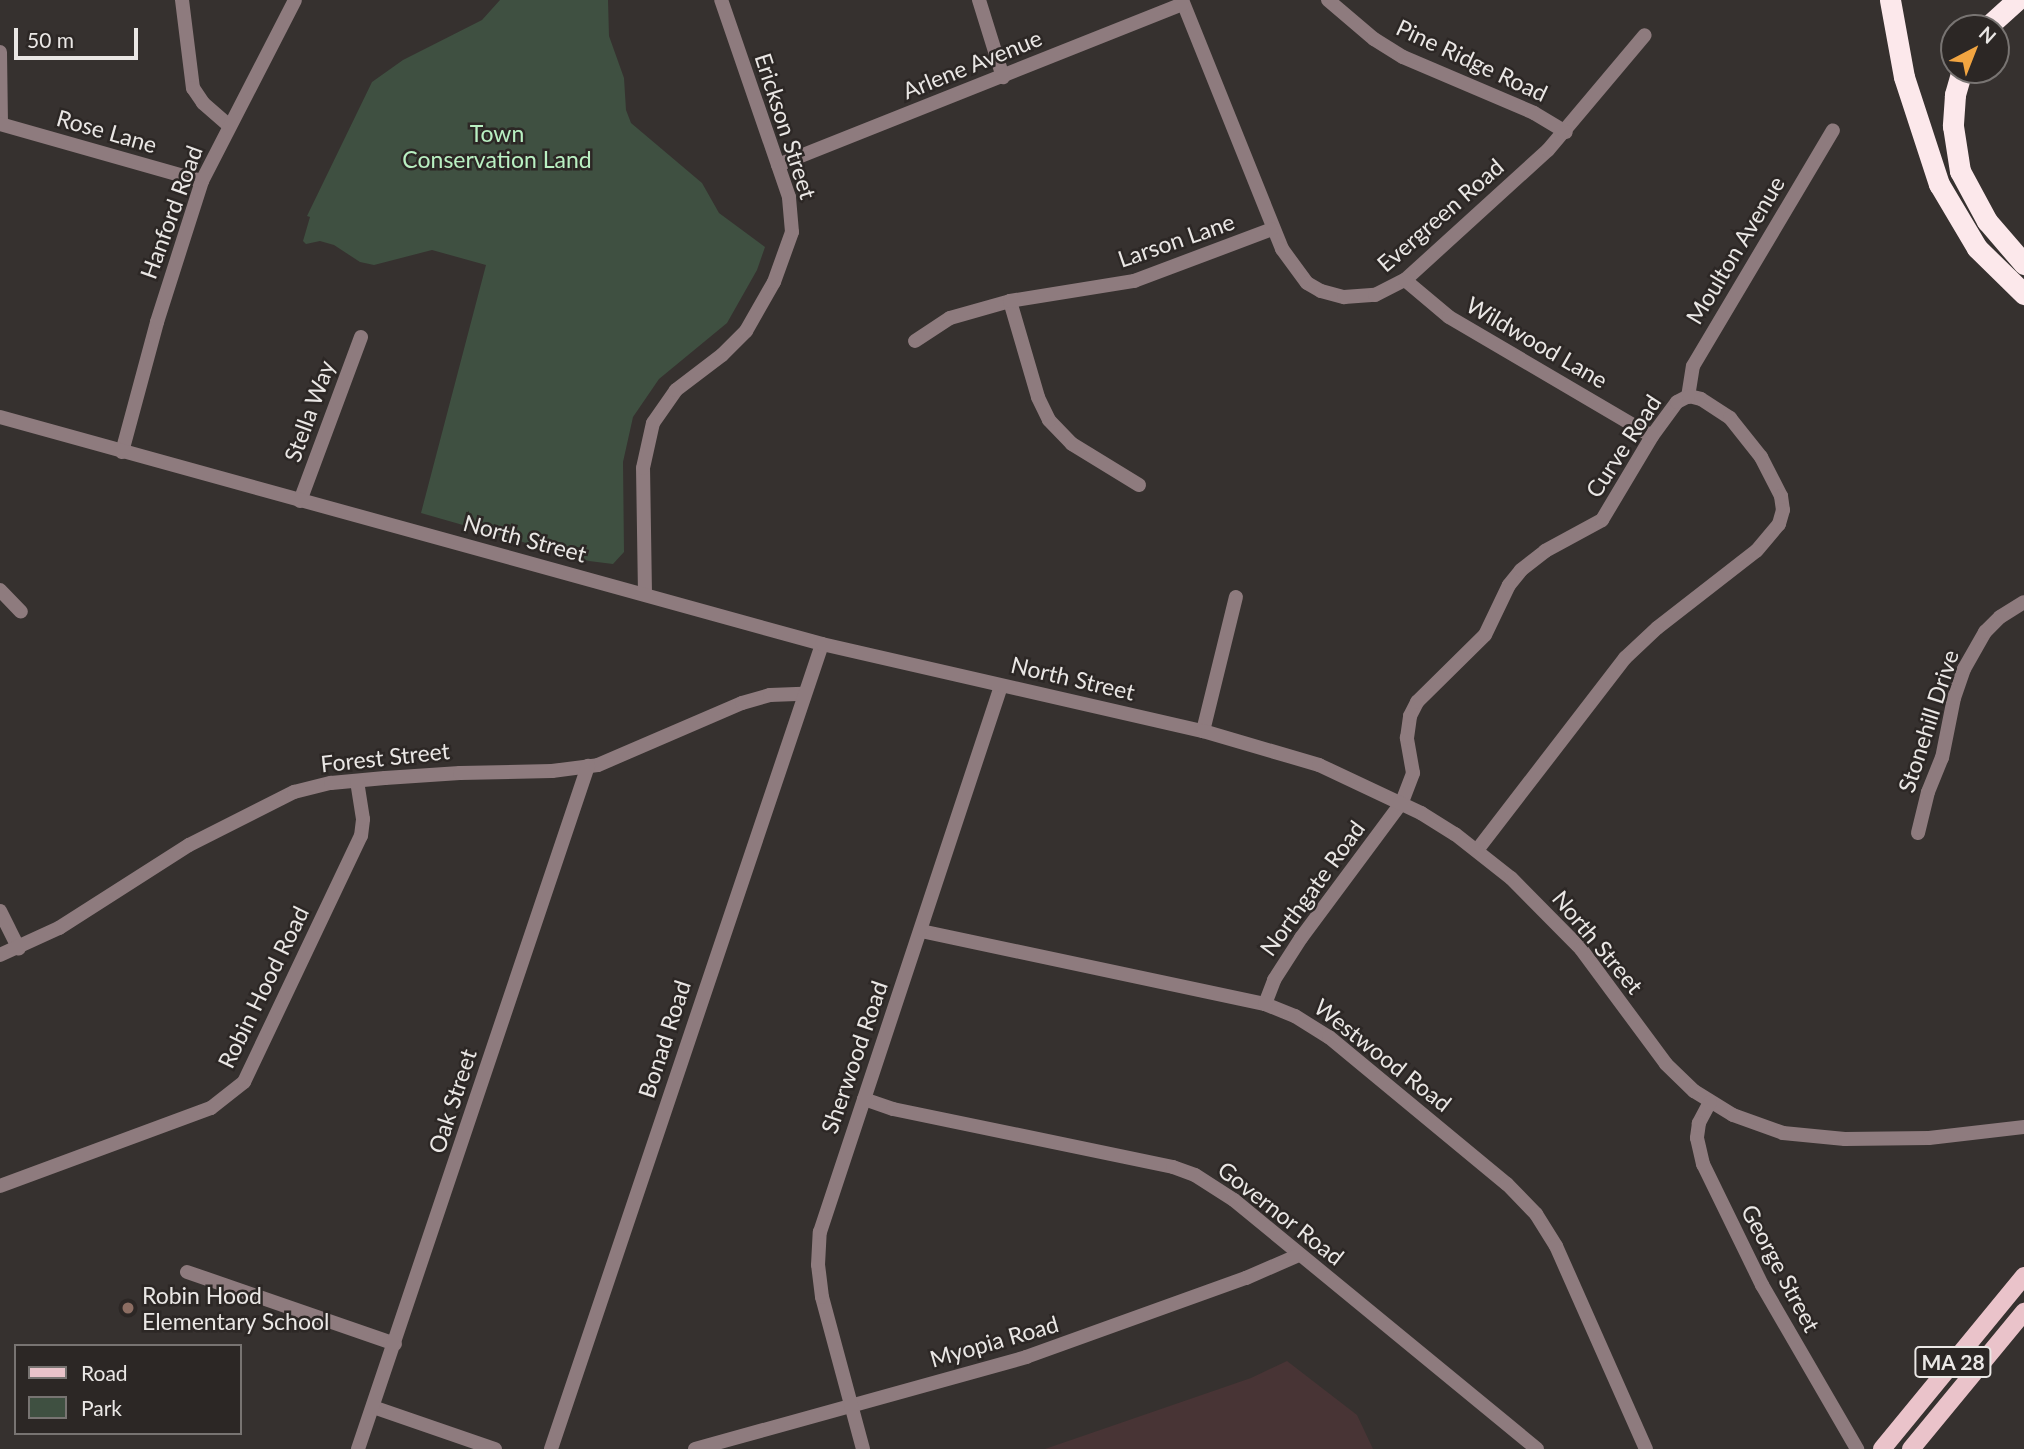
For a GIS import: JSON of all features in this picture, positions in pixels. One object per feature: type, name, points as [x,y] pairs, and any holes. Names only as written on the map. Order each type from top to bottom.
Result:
[{"type":"highway","points":[[1890,0],[1904,77],[1939,184],[1977,248],[2024,294]]},
{"type":"highway","points":[[2002,14],[2017,0]]},
{"type":"highway","points":[[1958,84],[1953,126],[1960,171],[1987,221],[2024,264]]},
{"type":"main road","name":"MA 28","points":[[1882,1449],[2024,1276]]},
{"type":"main road","name":"MA 28","points":[[1911,1449],[2024,1312]]},
{"type":"street","points":[[182,0],[193,88],[203,103],[229,126]]},
{"type":"street","name":"Hanford Road","points":[[122,452],[157,322],[202,181],[295,0]]},
{"type":"street","name":"Erickson Street","points":[[645,594],[643,468],[648,435],[659,411],[670,396],[722,355],[746,331],[774,282],[790,239],[790,204],[721,0]]},
{"type":"street","points":[[979,0],[1003,77]]},
{"type":"street","name":"Pine Ridge Road","points":[[1328,0],[1374,39],[1403,57],[1535,113],[1566,132]]},
{"type":"street","name":"Arlene Avenue","points":[[778,165],[1003,77],[1183,2]]},
{"type":"street","name":"Evergreen Road","points":[[1183,2],[1272,229],[1291,265],[1300,277],[1321,291],[1344,297],[1365,297],[1382,293],[1405,280],[1566,132],[1645,35]]},
{"type":"street","points":[[0,52],[1,124]]},
{"type":"street","name":"Rose Lane","points":[[1,124],[202,181]]},
{"type":"street","name":"Moulton Avenue","points":[[1688,397],[1693,366],[1833,130]]},
{"type":"street","name":"Larson Lane","points":[[915,341],[959,314],[1010,301],[1135,281],[1272,229]]},
{"type":"street","name":"Wildwood Lane","points":[[1405,280],[1449,317],[1652,436]]},
{"type":"street","points":[[1010,301],[1038,397],[1049,420],[1072,444],[1139,485]]},
{"type":"street","name":"Stella Way","points":[[300,501],[361,337]]},
{"type":"street","name":"Curve Road","points":[[1402,802],[1413,773],[1408,727],[1417,702],[1485,635],[1509,585],[1521,570],[1545,551],[1602,520],[1652,436],[1676,402],[1688,397],[1701,399],[1724,413],[1761,457],[1781,496],[1783,510],[1779,524],[1756,551],[1657,628],[1625,658],[1477,850]]},
{"type":"street","name":"North Street","points":[[0,417],[822,644],[1202,731],[1319,765],[1402,802],[1477,850],[1559,925],[1594,967],[1666,1064],[1710,1102],[1770,1130],[1810,1137],[1929,1138],[2024,1127]]},
{"type":"street","points":[[0,590],[21,612]]},
{"type":"street","points":[[1202,731],[1236,597]]},
{"type":"street","name":"Stonehill Drive","points":[[1918,834],[1944,750],[1954,698],[1964,669],[1985,632],[2000,617],[2024,603]]},
{"type":"street","name":"Bonad Road","points":[[551,1449],[822,644]]},
{"type":"street","name":"Sherwood Road","points":[[863,1449],[822,1297],[818,1249],[824,1215],[1001,686]]},
{"type":"street","name":"Forest Street","points":[[0,955],[19,949],[59,928],[155,866],[255,809],[311,787],[460,772],[552,771],[588,766],[607,762],[750,700],[770,695],[803,694]]},
{"type":"street","name":"Oak Street","points":[[358,1449],[588,766]]},
{"type":"street","name":"Robin Hood Road","points":[[0,1185],[211,1108],[229,1097],[244,1082],[361,836],[363,819],[357,781]]},
{"type":"street","name":"Northgate Road","points":[[1265,1004],[1273,980],[1301,938],[1402,802]]},
{"type":"street","points":[[0,911],[19,949]]},
{"type":"street","name":"Westwood Road","points":[[921,931],[1265,1004],[1296,1016],[1329,1037],[1498,1175],[1530,1206],[1556,1245],[1646,1449]]},
{"type":"street","name":"Governor Road","points":[[864,1099],[893,1110],[1185,1171],[1225,1193],[1536,1449]]},
{"type":"street","name":"George Street","points":[[1710,1102],[1697,1138],[1703,1164],[1762,1285],[1857,1449]]},
{"type":"street","name":"Myopia Road","points":[[695,1449],[1077,1340],[1245,1278],[1299,1255]]},
{"type":"street","points":[[187,1272],[395,1344]]},
{"type":"street","points":[[373,1407],[495,1449]]},
{"type":"shaded area","points":[[1287,1361],[1357,1415],[1373,1449],[1045,1449],[1251,1378]]},
{"type":"green space","name":"Town Conservation Land","points":[[500,0],[608,0],[609,36],[624,78],[626,110],[631,123],[702,183],[719,213],[765,247],[757,270],[727,323],[659,379],[633,417],[623,462],[624,552],[613,564],[589,561],[421,513],[486,265],[432,250],[374,265],[360,262],[334,245],[320,241],[306,244],[303,241],[310,217],[307,216],[372,82],[403,60],[482,20]]},
{"type":"place","name":"Robin Hood Elementary School","points":[[128,1308]]}]
